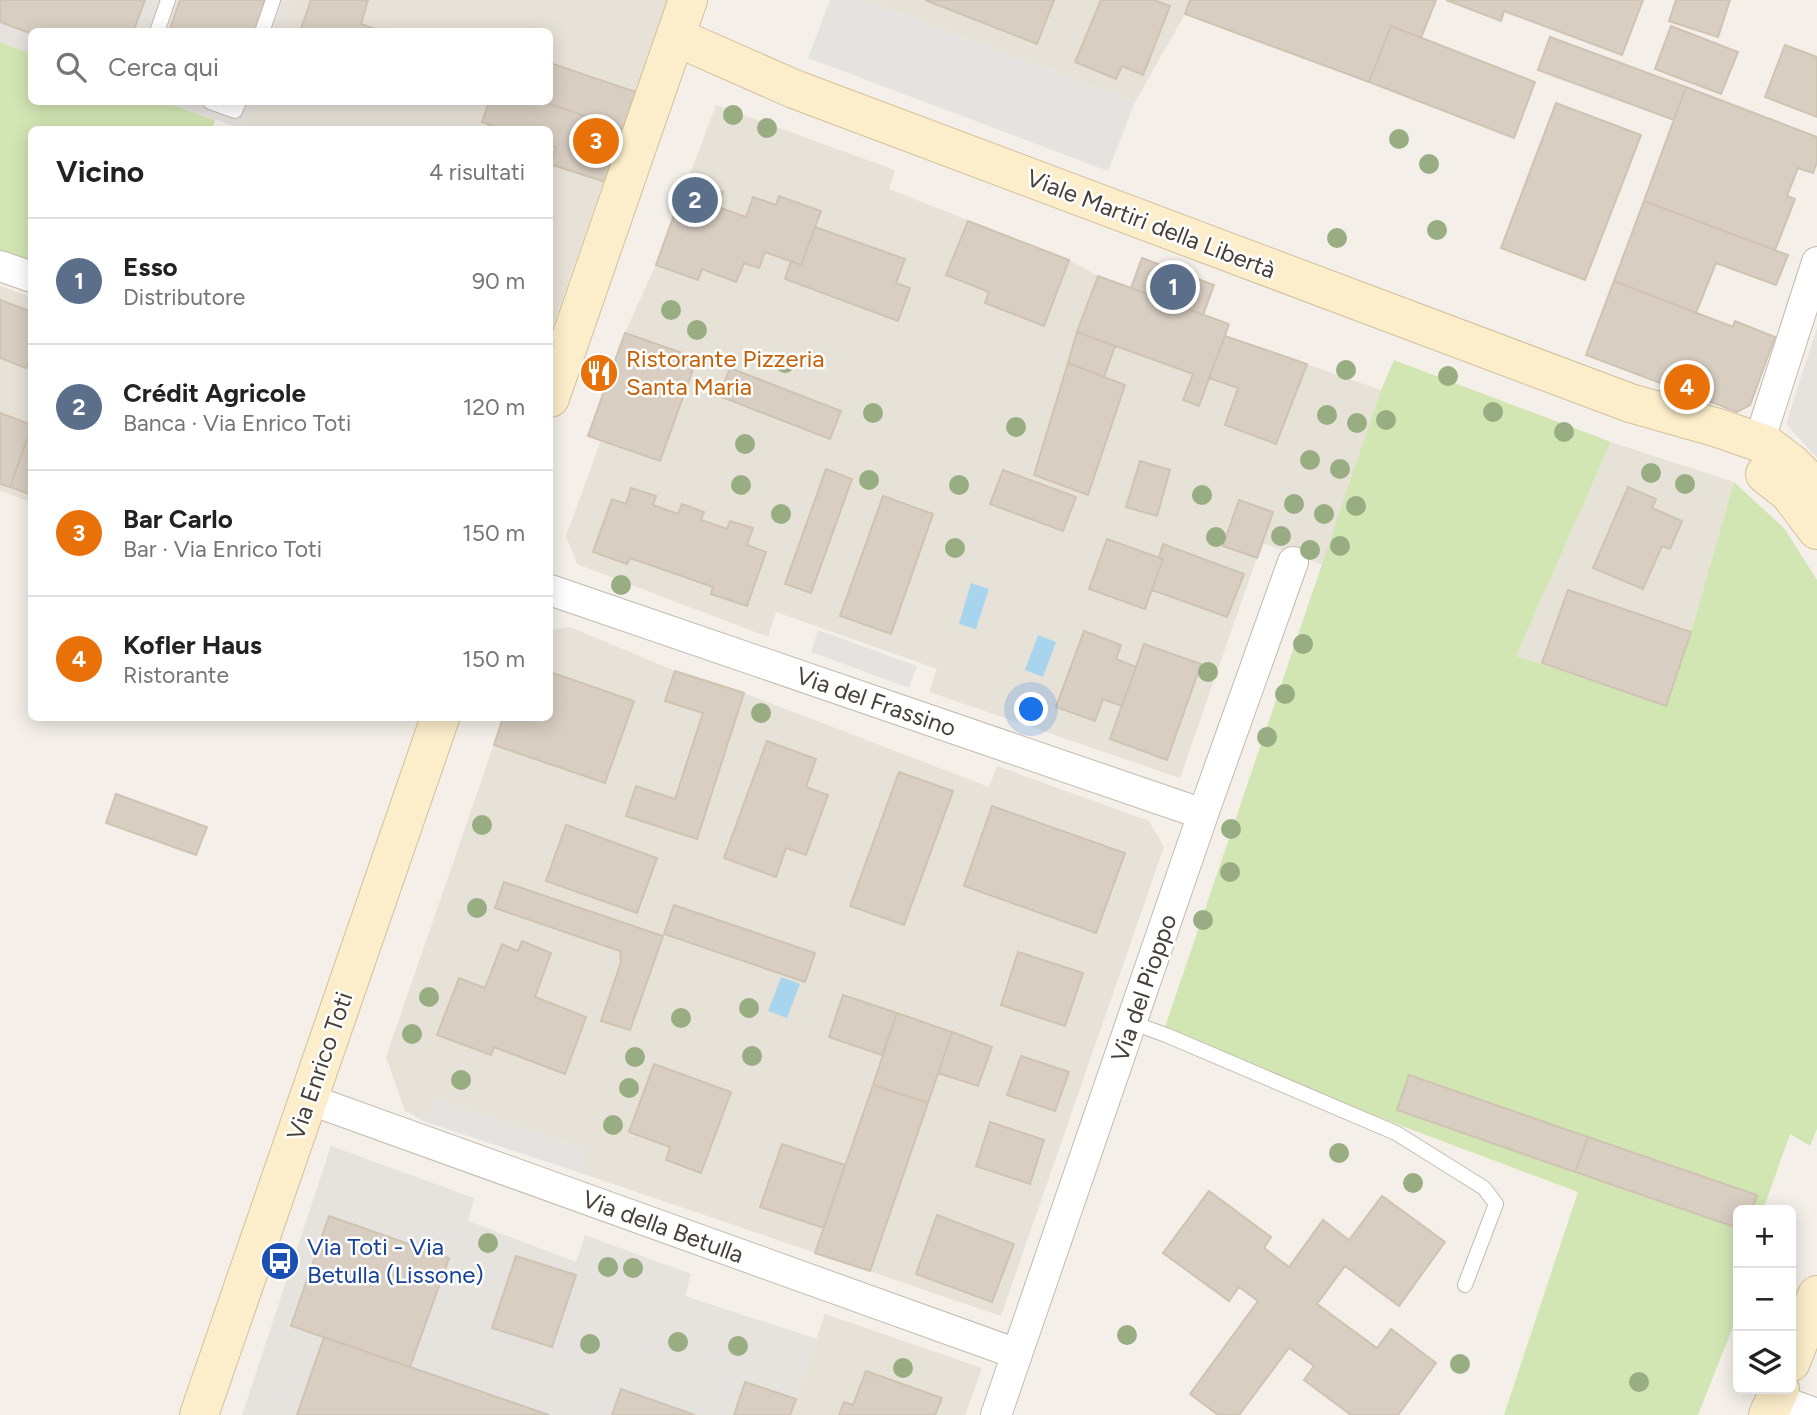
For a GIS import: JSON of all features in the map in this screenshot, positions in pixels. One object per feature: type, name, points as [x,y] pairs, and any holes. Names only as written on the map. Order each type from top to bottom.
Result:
[{"type":"street","points":[[553,389],[688,0]]},
{"type":"street","name":"Viale Martiri della Libertà","points":[[676,37],[794,89],[1630,403],[1759,442],[1792,464],[1817,489]]},
{"type":"street","points":[[1759,442],[1817,262]]},
{"type":"street","points":[[0,266],[28,276]]},
{"type":"street","name":"Viale Martiri della Libertà","points":[[1630,403],[1758,467],[1789,493],[1817,530]]},
{"type":"street","name":"Via del Pioppo","points":[[996,1415],[1203,814],[1293,562]]},
{"type":"street","name":"Via del Frassino","points":[[553,591],[1203,814]]},
{"type":"street","name":"Via Enrico Toti","points":[[199,1415],[439,721]]},
{"type":"street","name":"Via della Betulla","points":[[308,1099],[1017,1354]]},
{"type":"street","points":[[1796,1349],[1817,1295]]},
{"type":"street","points":[[1775,1401],[1817,1414]]},
{"type":"lane","points":[[158,28],[168,0]]},
{"type":"lane","points":[[263,28],[273,0]]},
{"type":"lane","points":[[218,105],[235,111],[238,105]]},
{"type":"lane","points":[[1133,1023],[1396,1133],[1484,1188],[1496,1204],[1465,1285]]},
{"type":"shaded area","points":[[0,0],[290,0],[280,28],[28,28],[28,53],[0,42]]},
{"type":"shaded area","points":[[290,0],[668,0],[553,326],[553,126],[247,126],[254,105],[553,105],[553,28],[280,28]]},
{"type":"shaded area","points":[[830,0],[864,0],[1135,102],[1108,171],[808,58]]},
{"type":"shaded area","points":[[864,0],[1190,0],[1185,14],[1135,102]]},
{"type":"shaded area","points":[[173,105],[254,105],[247,126],[234,126]]},
{"type":"shaded area","points":[[716,105],[895,170],[889,189],[1069,260],[1098,276],[1229,324],[1225,336],[1381,390],[1323,565],[1262,543],[1180,778],[929,692],[937,669],[776,612],[768,637],[577,564],[566,536],[601,440],[588,436],[625,333],[656,264]]},
{"type":"shaded area","points":[[0,286],[28,296],[28,501],[0,491]]},
{"type":"shaded area","points":[[1817,328],[1817,458],[1786,424]]},
{"type":"shaded area","points":[[1611,442],[1734,482],[1691,632],[1666,706],[1516,656]]},
{"type":"shaded area","points":[[570,627],[675,671],[744,693],[989,787],[997,766],[1149,821],[1164,847],[1001,1316],[578,1172],[586,1149],[434,1099],[426,1122],[405,1111],[386,1057],[502,721],[553,721],[553,630]]},
{"type":"shaded area","points":[[818,630],[917,666],[909,688],[811,652]]},
{"type":"shaded area","points":[[433,1098],[586,1149],[578,1172],[426,1122]]},
{"type":"shaded area","points":[[331,1146],[474,1198],[468,1221],[576,1262],[585,1235],[691,1274],[685,1296],[817,1339],[790,1415],[242,1415]]},
{"type":"shaded area","points":[[825,1314],[982,1368],[965,1415],[790,1415]]},
{"type":"green space","points":[[0,42],[28,53],[28,105],[172,105],[215,120],[213,126],[28,126],[28,261],[0,251]]},
{"type":"green space","points":[[1394,360],[1611,442],[1516,656],[1666,705],[1691,632],[1734,482],[1784,528],[1817,580],[1817,1129],[1810,1146],[1790,1134],[1765,1205],[1733,1205],[1733,1327],[1698,1415],[1504,1415],[1578,1192],[1162,1036],[1381,390]]},
{"type":"water","points":[[971,583],[989,589],[976,629],[959,624]]},
{"type":"water","points":[[1038,635],[1056,642],[1043,677],[1025,670]]},
{"type":"water","points":[[781,977],[800,984],[787,1018],[768,1011]]},
{"type":"building","points":[[0,0],[145,0],[134,28],[28,28],[28,32],[0,22]]},
{"type":"building","points":[[180,0],[265,0],[256,28],[170,28]]},
{"type":"building","points":[[311,0],[368,0],[361,24],[372,28],[301,28]]},
{"type":"building","points":[[925,0],[1054,0],[1037,44]]},
{"type":"building","points":[[1101,0],[1154,0],[1170,6],[1143,75],[1122,66],[1116,79],[1075,62]]},
{"type":"building","points":[[1190,0],[1436,0],[1421,38],[1391,26],[1369,82],[1185,14]]},
{"type":"building","points":[[1446,0],[1643,0],[1622,55],[1504,11],[1501,21]]},
{"type":"building","points":[[1676,0],[1730,0],[1718,37],[1669,21]]},
{"type":"building","points":[[1391,26],[1535,82],[1514,138],[1369,82]]},
{"type":"building","points":[[1671,26],[1738,52],[1721,94],[1655,69]]},
{"type":"building","points":[[1550,37],[1686,87],[1674,120],[1538,70]]},
{"type":"building","points":[[1785,45],[1817,57],[1817,117],[1765,97]]},
{"type":"building","points":[[553,64],[636,92],[623,129],[553,105]]},
{"type":"building","points":[[1686,87],[1817,137],[1817,162],[1813,173],[1798,168],[1787,196],[1795,199],[1775,250],[1644,201]]},
{"type":"building","points":[[1556,103],[1641,135],[1585,280],[1501,248]]},
{"type":"building","points":[[488,105],[553,105],[623,129],[605,182],[553,165],[556,147],[553,146],[553,126],[493,126],[482,122]]},
{"type":"building","points":[[687,179],[723,192],[718,207],[746,217],[753,197],[776,205],[779,196],[821,211],[801,265],[765,252],[759,268],[744,263],[736,282],[702,269],[698,280],[656,265]]},
{"type":"building","points":[[1644,201],[1788,255],[1776,285],[1716,263],[1696,313],[1614,281]]},
{"type":"building","points":[[968,221],[1069,260],[1044,326],[985,303],[989,292],[946,275]]},
{"type":"building","points":[[815,227],[905,259],[896,283],[910,288],[898,321],[785,279],[791,261],[801,265]]},
{"type":"building","points":[[1142,258],[1214,285],[1203,315],[1131,288]]},
{"type":"building","points":[[1098,276],[1229,324],[1199,406],[1183,400],[1193,374],[1077,332]]},
{"type":"building","points":[[1614,281],[1733,327],[1735,321],[1775,337],[1750,405],[1737,412],[1586,355]]},
{"type":"building","points":[[0,300],[28,310],[28,364],[26,368],[0,358]]},
{"type":"building","points":[[1077,332],[1115,346],[1104,377],[1068,363]]},
{"type":"building","points":[[625,333],[697,358],[660,461],[588,436]]},
{"type":"building","points":[[1225,336],[1307,364],[1276,444],[1225,425],[1238,388],[1209,378]]},
{"type":"building","points":[[1068,363],[1125,385],[1088,495],[1034,475]]},
{"type":"building","points":[[730,368],[841,411],[830,439],[719,396]]},
{"type":"building","points":[[0,413],[28,424],[28,436],[10,487],[0,484]]},
{"type":"building","points":[[28,438],[28,494],[10,487]]},
{"type":"building","points":[[1140,461],[1170,470],[1157,516],[1126,507]]},
{"type":"building","points":[[826,469],[852,479],[811,593],[785,584]]},
{"type":"building","points":[[1003,470],[1076,497],[1063,531],[990,504]]},
{"type":"building","points":[[1628,487],[1656,499],[1652,508],[1682,521],[1670,549],[1662,546],[1643,589],[1593,568]]},
{"type":"building","points":[[631,488],[656,496],[653,505],[678,514],[682,504],[704,512],[701,520],[727,529],[730,521],[753,528],[747,545],[766,552],[747,606],[711,594],[713,587],[630,558],[627,564],[593,552],[612,499],[626,504]]},
{"type":"building","points":[[883,496],[933,514],[891,634],[840,616]]},
{"type":"building","points":[[1239,500],[1273,512],[1257,558],[1223,546]]},
{"type":"building","points":[[1107,539],[1163,559],[1145,609],[1089,589]]},
{"type":"building","points":[[1163,544],[1244,574],[1227,617],[1152,590],[1163,559],[1159,557]]},
{"type":"building","points":[[1568,590],[1691,632],[1666,706],[1542,663]]},
{"type":"building","points":[[1084,631],[1121,645],[1116,659],[1136,667],[1122,706],[1103,699],[1095,721],[1056,707]]},
{"type":"building","points":[[1144,644],[1201,664],[1167,760],[1110,739]]},
{"type":"building","points":[[675,671],[744,693],[697,839],[626,816],[636,786],[675,799],[703,713],[665,701]]},
{"type":"building","points":[[553,673],[634,701],[605,783],[494,745],[502,721],[553,721]]},
{"type":"building","points":[[767,741],[816,759],[806,787],[828,795],[806,855],[786,848],[776,877],[724,858]]},
{"type":"building","points":[[899,772],[953,791],[904,925],[850,906]]},
{"type":"building","points":[[116,794],[207,827],[196,855],[106,823]]},
{"type":"building","points":[[992,806],[1125,853],[1096,933],[964,886]]},
{"type":"building","points":[[566,825],[657,858],[637,913],[546,881]]},
{"type":"building","points":[[504,882],[663,936],[630,1030],[601,1021],[621,962],[620,951],[495,908]]},
{"type":"building","points":[[674,905],[815,953],[805,982],[664,934]]},
{"type":"building","points":[[522,941],[551,953],[535,997],[586,1017],[565,1074],[494,1047],[491,1055],[437,1035],[459,978],[485,988],[502,944],[518,951]]},
{"type":"building","points":[[1018,952],[1083,973],[1065,1026],[1001,1005]]},
{"type":"building","points":[[843,995],[897,1013],[882,1055],[829,1037]]},
{"type":"building","points":[[897,1013],[952,1032],[928,1103],[873,1085]]},
{"type":"building","points":[[952,1032],[992,1047],[978,1086],[938,1073]]},
{"type":"building","points":[[1021,1056],[1069,1072],[1055,1111],[1007,1095]]},
{"type":"building","points":[[654,1064],[731,1092],[701,1173],[666,1160],[670,1147],[629,1132]]},
{"type":"building","points":[[1409,1075],[1588,1137],[1575,1172],[1397,1110]]},
{"type":"building","points":[[873,1085],[928,1103],[870,1271],[815,1253]]},
{"type":"building","points":[[990,1122],[1044,1140],[1030,1184],[976,1166]]},
{"type":"building","points":[[1588,1137],[1757,1195],[1754,1205],[1733,1205],[1733,1226],[1575,1172]]},
{"type":"building","points":[[782,1144],[845,1165],[824,1228],[760,1207]]},
{"type":"building","points":[[1209,1191],[1271,1237],[1264,1248],[1289,1267],[1323,1220],[1349,1240],[1382,1196],[1445,1242],[1399,1306],[1345,1266],[1317,1304],[1377,1348],[1391,1329],[1436,1363],[1398,1415],[1351,1415],[1304,1380],[1314,1366],[1289,1348],[1239,1415],[1218,1415],[1190,1394],[1258,1301],[1239,1287],[1229,1301],[1163,1253]]},
{"type":"building","points":[[937,1215],[1014,1244],[992,1302],[916,1274]]},
{"type":"building","points":[[329,1216],[449,1258],[410,1367],[291,1326]]},
{"type":"building","points":[[516,1256],[576,1275],[552,1347],[492,1328]]},
{"type":"building","points":[[324,1337],[410,1367],[549,1415],[297,1415]]},
{"type":"building","points":[[866,1371],[942,1398],[935,1415],[839,1415],[844,1402],[853,1405]]},
{"type":"building","points":[[745,1382],[796,1399],[790,1415],[734,1415]]},
{"type":"building","points":[[621,1389],[695,1415],[612,1415]]},
{"type":"place","name":"Bar Carlo","points":[[596,141]]},
{"type":"place","name":"Crédit Agricole","points":[[695,200]]},
{"type":"place","name":"Esso","points":[[1173,287]]},
{"type":"place","name":"Ristorante Pizzeria Santa Maria","points":[[599,373]]},
{"type":"place","name":"Kofler Haus","points":[[1687,387]]},
{"type":"place","name":"Via Toti - Via Betulla (Lissone)","points":[[280,1261]]}]
